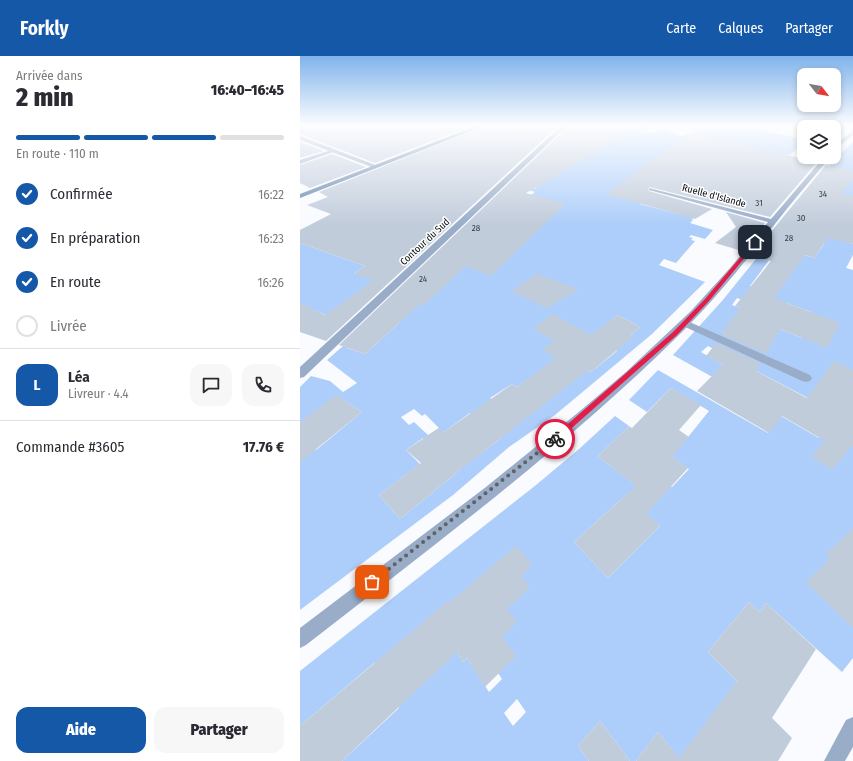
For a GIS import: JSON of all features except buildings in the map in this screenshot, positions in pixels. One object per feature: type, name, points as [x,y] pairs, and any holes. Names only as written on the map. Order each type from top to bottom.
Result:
[{"type":"main road","points":[[300,196],[396,159]]},
{"type":"street","points":[[354,159],[376,167]]},
{"type":"street","name":"Contour du Sud","points":[[300,374],[530,159]]},
{"type":"street","points":[[300,639],[517,470],[610,392],[685,323],[707,300],[821,164]]},
{"type":"street","name":"Ruelle d'Islande","points":[[651,189],[772,221]]},
{"type":"street","points":[[685,323],[806,378]]},
{"type":"street","points":[[834,761],[853,727]]},
{"type":"shaded area","points":[[542,159],[795,159],[797,159],[797,164],[811,164],[765,215],[651,186],[645,191],[703,207],[690,223],[713,230],[705,239],[691,235],[689,237],[693,238],[691,240],[695,241],[676,263],[664,259],[659,265],[705,282],[652,334],[555,415],[509,447],[453,495],[300,610],[300,438],[316,450],[362,412],[345,401],[300,422],[300,387],[311,376],[330,381],[343,392],[357,383],[327,360],[351,339],[347,348],[365,354],[398,324],[499,202],[531,195],[535,192],[525,189],[534,189],[538,186]],"holes":[[[648,197],[689,208],[682,215],[640,204]],[[618,315],[640,327],[631,335],[633,336],[616,350],[617,351],[591,372],[576,362],[572,352],[534,328],[586,340]],[[546,366],[497,403],[490,398],[512,384],[517,387]],[[414,409],[422,416],[425,414],[439,428],[428,435],[414,422],[409,425],[401,417]],[[470,413],[500,439],[472,460],[444,432]],[[423,438],[460,470],[400,519],[379,495],[420,464],[406,450]]]},
{"type":"shaded area","points":[[841,159],[853,159],[853,218],[821,176],[831,164],[841,164]]},
{"type":"shaded area","points":[[798,207],[779,247],[750,286],[775,296],[801,254],[814,258],[824,244],[818,234],[853,240],[851,244],[853,244],[853,255],[846,268],[853,270],[853,658],[842,672],[766,603],[760,612],[749,602],[708,652],[737,681],[681,761],[658,732],[636,761],[630,761],[600,721],[578,746],[589,761],[342,761],[399,708],[374,663],[300,726],[300,671],[536,485],[615,416],[629,426],[598,456],[639,488],[666,483],[672,487],[689,469],[670,456],[680,447],[709,411],[671,388],[647,412],[629,400],[658,370],[768,433],[774,426],[748,397],[819,438],[810,399],[708,346],[701,352],[728,368],[716,379],[673,355],[722,301]],"holes":[[[737,298],[752,304],[787,303],[811,312],[802,338],[780,329],[783,324],[732,305]],[[626,495],[660,526],[608,578],[574,542]],[[449,601],[502,679],[489,692],[467,658],[463,662],[457,652]],[[517,699],[526,712],[513,726],[504,713]]]},
{"type":"shaded area","points":[[300,243],[365,266],[354,273],[375,280],[335,319],[300,304]]},
{"type":"way so far","points":[[372,582],[555,439]]},
{"type":"route","points":[[555,439],[675,334],[707,300],[755,242]]}]
